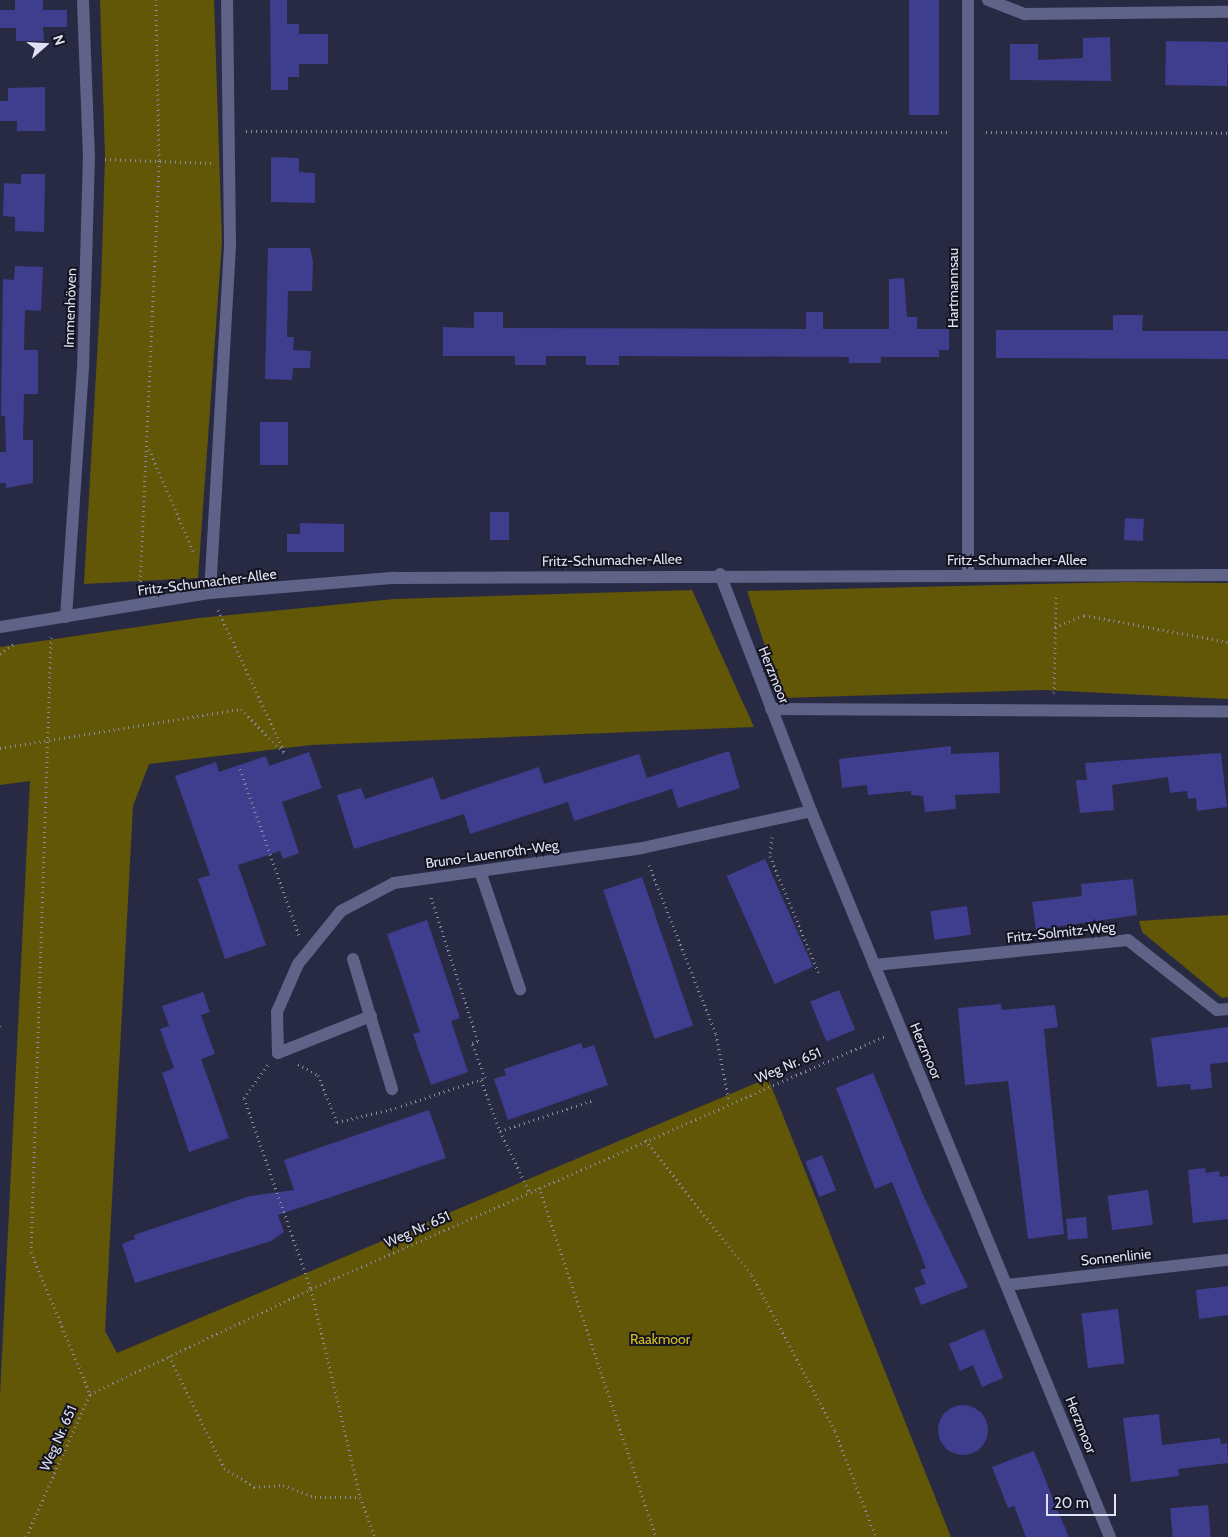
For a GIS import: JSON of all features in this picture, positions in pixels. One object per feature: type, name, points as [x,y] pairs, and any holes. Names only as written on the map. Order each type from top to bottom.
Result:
[{"type":"street","name":"Immenhöven","points":[[66,617],[83,369],[89,158],[83,0]]},
{"type":"street","points":[[210,591],[230,243],[232,131],[227,0]]},
{"type":"street","name":"Hartmannsau","points":[[968,0],[968,576]]},
{"type":"street","points":[[988,0],[1025,14],[1228,12]]},
{"type":"street","name":"Fritz-Schumacher-Allee","points":[[0,627],[139,605],[210,591],[394,578],[720,574],[968,576],[1228,575]]},
{"type":"street","name":"Herzmoor","points":[[720,574],[811,811],[1110,1537]]},
{"type":"street","points":[[771,708],[1228,710]]},
{"type":"street","name":"Bruno-Lauenroth-Weg","points":[[278,1053],[277,1012],[306,955],[341,911],[394,883],[642,848],[811,811]]},
{"type":"street","points":[[480,871],[520,989]]},
{"type":"street","name":"Fritz-Solmitz-Weg","points":[[874,965],[1128,940],[1217,1010],[1228,1009]]},
{"type":"street","points":[[353,959],[392,1089]]},
{"type":"street","points":[[278,1053],[370,1016]]},
{"type":"street","name":"Sonnenlinie","points":[[1007,1285],[1228,1260]]},
{"type":"path","points":[[139,605],[148,447],[159,160],[156,0]]},
{"type":"path","points":[[232,131],[1228,133]]},
{"type":"path","points":[[89,158],[219,163]]},
{"type":"path","points":[[0,748],[241,709],[285,754],[210,591],[148,447]]},
{"type":"path","points":[[1053,708],[1057,575]]},
{"type":"path","points":[[1055,627],[1084,615],[1228,642]]},
{"type":"path","points":[[52,619],[31,1252],[90,1394]]},
{"type":"path","points":[[240,769],[306,955]]},
{"type":"path","points":[[773,819],[770,856],[819,974]]},
{"type":"path","points":[[642,848],[716,1034],[729,1102]]},
{"type":"path","points":[[375,1537],[360,1497],[311,1289],[244,1098],[278,1053],[318,1075],[337,1122],[367,1118],[485,1078],[472,1043],[478,1041],[424,879]]},
{"type":"path","name":"Weg Nr. 651","points":[[26,1537],[90,1394],[311,1289],[729,1102],[901,1029]]},
{"type":"path","points":[[481,1080],[500,1131],[529,1192]]},
{"type":"path","points":[[500,1131],[594,1100]]},
{"type":"path","points":[[645,1140],[752,1275],[835,1431],[876,1537]]},
{"type":"path","points":[[538,1187],[656,1537]]},
{"type":"path","points":[[169,1356],[224,1468],[254,1487],[283,1485],[315,1497],[360,1497]]},
{"type":"green space","points":[[100,0],[214,0],[222,241],[198,578],[84,584],[101,286],[105,156]]},
{"type":"green space","points":[[1126,582],[1228,583],[1228,699],[1043,690],[782,698],[747,591]]},
{"type":"green space","name":"Raakmoor","points":[[692,590],[754,727],[311,745],[149,764],[133,806],[105,1331],[117,1353],[768,1078],[951,1537],[0,1537],[0,1396],[30,781],[0,785],[0,647],[199,618],[394,599]]},
{"type":"green space","points":[[1228,915],[1228,997],[1222,998],[1142,932],[1139,921]]},
{"type":"building","points":[[15,0],[43,0],[43,10],[67,10],[67,27],[43,27],[44,41],[16,41],[16,28],[0,28],[0,10],[15,10]]},
{"type":"building","points":[[270,0],[287,0],[287,24],[299,24],[299,34],[328,34],[328,64],[299,64],[299,77],[288,77],[288,90],[271,90]]},
{"type":"building","points":[[909,0],[939,0],[939,115],[909,115]]},
{"type":"building","points":[[1110,37],[1111,81],[1010,80],[1010,44],[1038,44],[1038,60],[1083,58],[1083,38]]},
{"type":"building","points":[[1166,41],[1228,42],[1227,86],[1165,85]]},
{"type":"building","points":[[45,87],[45,131],[17,131],[17,121],[0,121],[0,101],[8,101],[8,88]]},
{"type":"building","points":[[271,157],[299,158],[299,172],[315,173],[315,203],[271,202]]},
{"type":"building","points":[[21,174],[45,174],[44,232],[15,231],[15,217],[3,216],[4,183],[21,184]]},
{"type":"building","points":[[268,248],[310,248],[313,261],[312,291],[288,291],[287,337],[294,337],[293,350],[311,351],[310,368],[293,368],[292,380],[265,379]]},
{"type":"building","points":[[15,266],[43,267],[41,311],[25,310],[24,350],[38,350],[38,394],[24,394],[23,440],[33,440],[33,483],[6,488],[6,483],[0,483],[0,452],[6,452],[5,416],[1,416],[3,279],[14,280]]},
{"type":"building","points":[[904,278],[907,317],[917,317],[917,329],[949,329],[949,350],[939,350],[939,357],[881,357],[881,363],[849,363],[849,357],[619,356],[619,365],[586,365],[586,356],[546,356],[546,365],[515,365],[515,356],[443,356],[443,327],[474,328],[474,312],[503,312],[503,328],[806,329],[806,312],[823,312],[823,329],[889,329],[889,279]]},
{"type":"building","points":[[1113,315],[1143,315],[1142,331],[1228,331],[1228,359],[996,358],[996,330],[1113,330]]},
{"type":"building","points":[[260,422],[288,422],[288,465],[260,465]]},
{"type":"building","points":[[490,512],[509,512],[509,540],[490,540]]},
{"type":"building","points":[[1125,518],[1144,519],[1143,541],[1124,540]]},
{"type":"building","points":[[300,523],[344,524],[344,552],[287,552],[287,534],[300,534]]},
{"type":"building","points":[[951,746],[951,754],[999,752],[1000,793],[955,795],[956,809],[925,812],[923,796],[911,795],[911,791],[868,795],[867,785],[842,788],[839,759]]},
{"type":"building","points":[[729,751],[740,788],[678,808],[672,789],[574,821],[568,802],[470,834],[464,814],[354,849],[337,795],[361,788],[365,799],[433,777],[441,800],[539,767],[544,784],[639,754],[647,778]]},
{"type":"building","points":[[309,752],[322,788],[282,802],[299,853],[283,859],[280,851],[238,865],[266,945],[225,959],[198,879],[210,875],[175,776],[216,762],[219,772],[266,756],[269,766]]},
{"type":"building","points":[[1221,753],[1227,807],[1197,811],[1196,798],[1188,799],[1187,791],[1170,793],[1168,777],[1112,785],[1114,810],[1080,813],[1076,780],[1087,780],[1085,763]]},
{"type":"building","points":[[765,859],[813,967],[775,984],[727,876]]},
{"type":"building","points":[[642,877],[693,1025],[654,1039],[603,890]]},
{"type":"building","points":[[1133,879],[1137,915],[1036,930],[1032,902],[1082,896],[1081,884]]},
{"type":"building","points":[[967,906],[971,935],[934,940],[930,911]]},
{"type":"building","points":[[427,920],[460,1018],[451,1021],[468,1072],[431,1085],[413,1034],[420,1032],[387,934]]},
{"type":"building","points":[[839,990],[855,1030],[826,1041],[810,1002]]},
{"type":"building","points":[[203,992],[210,1012],[201,1015],[215,1054],[201,1059],[229,1138],[189,1152],[162,1073],[174,1068],[160,1029],[169,1026],[162,1006]]},
{"type":"building","points":[[1001,1004],[1002,1010],[1055,1005],[1058,1027],[1044,1029],[1064,1234],[1028,1239],[1008,1081],[965,1085],[958,1008]]},
{"type":"building","points":[[1228,1027],[1228,1062],[1210,1064],[1212,1088],[1191,1090],[1190,1084],[1157,1087],[1151,1038]]},
{"type":"building","points":[[581,1043],[583,1049],[594,1045],[608,1085],[508,1120],[494,1079],[506,1075],[504,1069]]},
{"type":"building","points":[[873,1073],[923,1195],[968,1287],[921,1305],[914,1288],[926,1284],[920,1270],[926,1268],[892,1182],[875,1189],[836,1088]]},
{"type":"building","points":[[429,1110],[446,1158],[278,1215],[284,1232],[271,1241],[135,1283],[122,1244],[135,1239],[134,1235],[250,1196],[294,1190],[284,1160]]},
{"type":"building","points":[[822,1155],[836,1190],[820,1197],[805,1162]]},
{"type":"building","points":[[1205,1168],[1206,1173],[1219,1171],[1220,1177],[1228,1176],[1228,1219],[1193,1223],[1188,1170]]},
{"type":"building","points":[[1148,1190],[1153,1225],[1112,1230],[1107,1196]]},
{"type":"building","points":[[1086,1217],[1088,1238],[1068,1240],[1066,1219]]},
{"type":"building","points":[[1228,1286],[1228,1315],[1199,1319],[1196,1290]]},
{"type":"building","points":[[1118,1309],[1125,1364],[1088,1368],[1081,1314]]},
{"type":"building","points":[[984,1329],[1003,1378],[982,1387],[973,1365],[960,1371],[949,1344]]},
{"type":"building","points":[[963,1405],[981,1412],[988,1430],[981,1448],[963,1455],[945,1448],[938,1430],[945,1412]]},
{"type":"building","points":[[1159,1414],[1162,1445],[1220,1438],[1221,1444],[1227,1443],[1228,1463],[1178,1469],[1179,1476],[1131,1482],[1123,1418]]},
{"type":"building","points":[[1034,1451],[1069,1537],[1026,1537],[1014,1506],[1008,1508],[992,1467]]},
{"type":"building","points":[[1208,1505],[1211,1537],[1173,1537],[1170,1508]]}]
